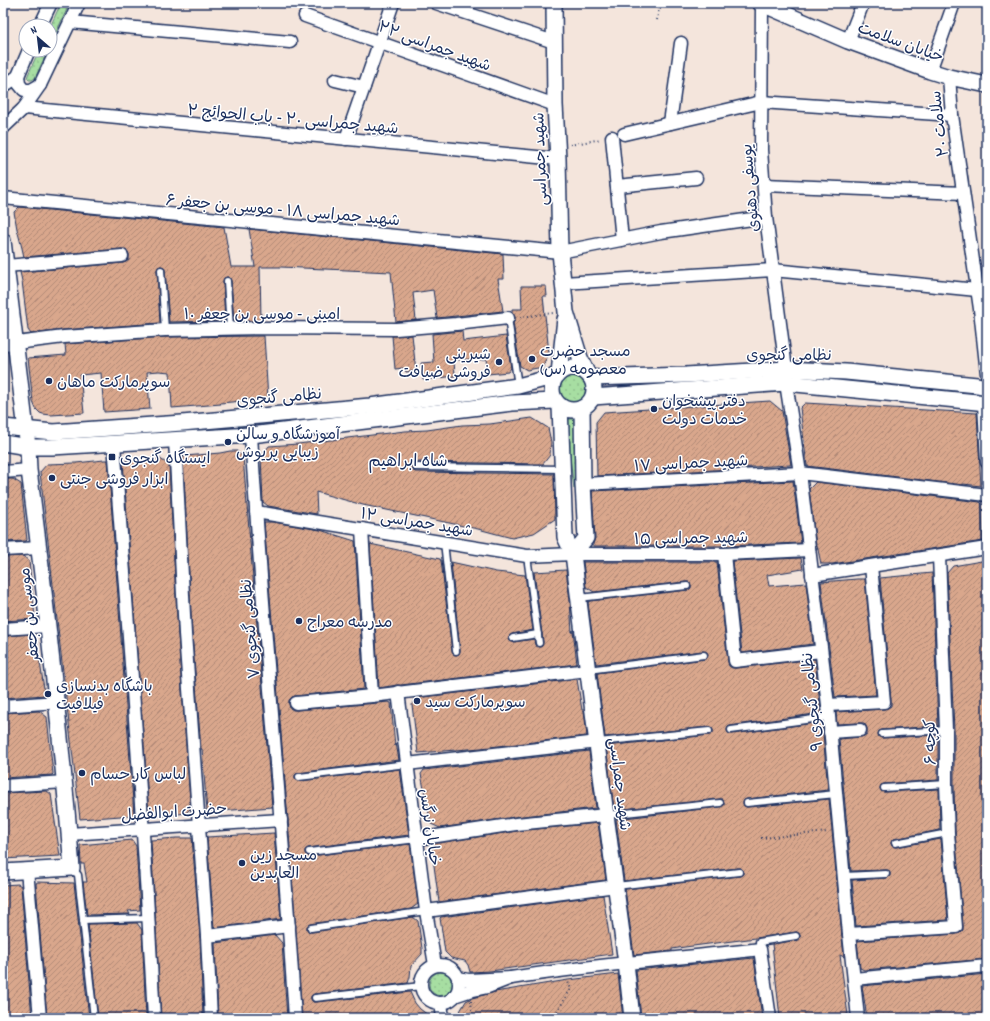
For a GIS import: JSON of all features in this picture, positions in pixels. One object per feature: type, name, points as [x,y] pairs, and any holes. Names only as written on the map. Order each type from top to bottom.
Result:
[{"type":"street","points":[[44,18],[51,3]]},
{"type":"street","points":[[3,128],[24,108],[40,85],[79,3]]},
{"type":"street","points":[[346,139],[393,3]]},
{"type":"street","points":[[436,3],[554,42]]},
{"type":"street","name":"شهید جمراسی","points":[[554,3],[555,105],[558,153],[560,252],[566,312]]},
{"type":"street","name":"خیابان سلامت","points":[[761,3],[848,42],[949,77],[987,85]]},
{"type":"street","name":"یوسفی دهنوی","points":[[761,3],[761,150],[766,217],[786,376]]},
{"type":"street","points":[[848,42],[863,3]]},
{"type":"street","points":[[930,71],[954,3]]},
{"type":"street","name":"شهید جمراسی ۲۲","points":[[305,16],[555,105]]},
{"type":"street","points":[[70,22],[290,42]]},
{"type":"street","points":[[670,123],[681,43]]},
{"type":"street","points":[[26,58],[18,76],[19,84],[24,90],[31,90],[40,85]]},
{"type":"street","points":[[3,87],[18,76]]},
{"type":"street","name":"سلامت ۲۰","points":[[949,77],[952,115],[977,290],[983,309],[987,374]]},
{"type":"street","points":[[335,80],[364,87]]},
{"type":"street","points":[[622,240],[617,186],[618,135],[761,102],[952,115]]},
{"type":"street","name":"شهید جمراسی ۲۰ - باب الحوائج ۲","points":[[24,108],[346,139],[558,153]]},
{"type":"street","points":[[617,186],[696,178]]},
{"type":"street","points":[[764,185],[963,193]]},
{"type":"street","name":"شهید جمراسی ۱۸ - موسی بن جعفر ۶","points":[[3,198],[560,252],[661,232],[766,217]]},
{"type":"street","name":"موسی بن جعفر","points":[[3,242],[6,266],[9,344],[26,430],[29,470],[65,782],[72,868]]},
{"type":"street","points":[[6,266],[122,256]]},
{"type":"street","points":[[563,283],[773,270],[977,290]]},
{"type":"street","points":[[557,374],[566,312]]},
{"type":"street","points":[[566,312],[580,358],[594,384],[594,390],[593,397],[587,406],[577,410],[565,409],[557,404],[552,395],[551,389],[552,382],[557,374],[564,369],[576,368],[589,375]]},
{"type":"street","name":"امینی - موسی بن جعفر ۱۰","points":[[9,344],[64,337],[165,330],[267,328],[396,329],[508,318]]},
{"type":"street","name":"نظامی گنجوی","points":[[593,397],[786,376],[846,372],[987,386]]},
{"type":"street","name":"نظامی گنجوی","points":[[3,427],[53,432],[182,423],[370,406],[518,386],[557,374]]},
{"type":"street","name":"نظامی گنجوی","points":[[589,375],[786,376],[986,403]]},
{"type":"street","name":"نظامی گنجوی ۹","points":[[786,376],[800,473],[828,705],[858,1018]]},
{"type":"street","name":"نظامی گنجوی","points":[[3,443],[28,447],[52,448],[251,435],[512,403],[557,404]]},
{"type":"street","points":[[986,403],[987,462]]},
{"type":"street","name":"شهید جمراسی","points":[[557,404],[565,537],[573,554],[632,1018]]},
{"type":"street","points":[[573,554],[586,538],[583,484],[582,408]]},
{"type":"street","name":"نظامی گنجوی ۷","points":[[251,435],[295,1018]]},
{"type":"street","points":[[175,440],[185,634],[207,936],[211,1018]]},
{"type":"street","points":[[114,444],[149,918],[154,1018]]},
{"type":"street","points":[[3,472],[29,470]]},
{"type":"street","name":"شهید جمراسی ۱۷","points":[[583,484],[800,473],[987,495]]},
{"type":"street","name":"شهید جمراسی ۱۲","points":[[256,512],[527,556],[573,554]]},
{"type":"street","points":[[362,529],[372,696]]},
{"type":"street","points":[[3,550],[39,548]]},
{"type":"street","points":[[812,575],[987,548]]},
{"type":"street","name":"شهید جمراسی ۱۵","points":[[573,554],[724,554],[809,550]]},
{"type":"street","points":[[724,554],[735,660],[821,651]]},
{"type":"street","name":"کوچه ۶","points":[[849,934],[956,927],[948,833],[946,730],[939,556]]},
{"type":"street","points":[[828,705],[884,702],[871,566]]},
{"type":"street","points":[[3,629],[48,626]]},
{"type":"street","points":[[296,703],[372,696],[588,670]]},
{"type":"street","name":"خیابان نرگس","points":[[398,692],[426,911],[435,965]]},
{"type":"street","points":[[3,706],[56,702]]},
{"type":"street","points":[[830,732],[860,730]]},
{"type":"street","points":[[407,764],[598,742]]},
{"type":"street","points":[[3,786],[65,782]]},
{"type":"street","points":[[417,839],[516,824],[606,815]]},
{"type":"street","name":"حضرت ابوالفضل","points":[[70,834],[142,828],[199,826],[281,820]]},
{"type":"street","points":[[3,872],[72,868]]},
{"type":"street","points":[[28,870],[40,1018]]},
{"type":"street","points":[[426,911],[616,886]]},
{"type":"street","points":[[207,936],[289,926]]},
{"type":"street","points":[[458,978],[468,980],[517,977],[626,963],[760,949],[770,1018]]},
{"type":"street","points":[[441,964],[451,968],[458,978],[459,984],[457,991],[448,1001],[441,1003],[435,1002],[430,1000],[422,992],[422,977],[424,973],[435,965],[441,964]]},
{"type":"street","points":[[854,979],[987,966]]},
{"type":"street","points":[[454,996],[488,987],[517,977]]},
{"type":"street","points":[[441,1003],[442,1018]]},
{"type":"lane","points":[[161,270],[165,330]]},
{"type":"lane","points":[[227,281],[230,329]]},
{"type":"lane","points":[[508,318],[518,386]]},
{"type":"lane","points":[[416,467],[562,469]]},
{"type":"lane","points":[[444,542],[456,651]]},
{"type":"lane","points":[[527,556],[540,643]]},
{"type":"lane","points":[[579,598],[687,586]]},
{"type":"lane","points":[[513,638],[538,634]]},
{"type":"lane","points":[[588,670],[704,655]]},
{"type":"lane","points":[[731,730],[828,717]]},
{"type":"lane","points":[[598,742],[709,730]]},
{"type":"lane","points":[[882,734],[946,730]]},
{"type":"lane","points":[[299,777],[407,764]]},
{"type":"lane","points":[[884,788],[946,784]]},
{"type":"lane","points":[[747,803],[836,794]]},
{"type":"lane","points":[[606,815],[720,804]]},
{"type":"lane","points":[[896,843],[948,833]]},
{"type":"lane","points":[[309,852],[417,839]]},
{"type":"lane","points":[[72,868],[78,875],[94,1018]]},
{"type":"lane","points":[[616,886],[739,872]]},
{"type":"lane","points":[[844,876],[886,874]]},
{"type":"lane","points":[[310,928],[426,911]]},
{"type":"lane","points":[[83,920],[149,918]]},
{"type":"lane","points":[[760,949],[759,942],[796,936]]},
{"type":"lane","points":[[315,998],[421,986]]},
{"type":"path","points":[[657,20],[660,3]]},
{"type":"path","points":[[558,153],[618,135]]},
{"type":"path","points":[[508,318],[566,312]]},
{"type":"path","points":[[761,838],[840,831]]},
{"type":"path","points":[[553,1018],[571,989],[567,971]]},
{"type":"green space","points":[[61,3],[70,3],[58,28],[58,18],[54,18]]},
{"type":"green space","points":[[35,58],[44,58],[35,78],[29,80],[27,78]]},
{"type":"green space","points":[[570,372],[576,372],[585,377],[589,383],[589,395],[585,401],[576,406],[570,406],[561,401],[556,392],[556,386],[561,377]]},
{"type":"green space","points":[[565,419],[577,419],[574,489]]},
{"type":"green space","points":[[441,972],[446,973],[452,979],[452,989],[446,995],[441,996],[436,995],[430,989],[429,984],[430,979],[436,973]]},
{"type":"building","points":[[19,207],[224,227],[231,267],[255,267],[249,229],[503,254],[504,279],[498,279],[503,311],[437,318],[433,290],[413,293],[416,320],[396,322],[391,272],[260,267],[261,321],[234,321],[231,281],[230,278],[227,277],[224,278],[223,281],[225,321],[169,322],[165,270],[164,267],[161,266],[158,267],[157,270],[160,323],[63,330],[31,334],[28,330],[20,272],[123,263],[129,260],[129,255],[126,249],[121,249],[24,257],[14,212]]},
{"type":"building","points":[[521,286],[546,286],[547,296],[543,296],[549,353],[543,367],[527,370],[520,366],[513,323],[515,321],[515,317],[512,312],[512,309],[522,309]]},
{"type":"building","points":[[462,331],[463,341],[506,336],[511,368],[508,372],[488,374],[486,359],[454,360],[455,376],[423,380],[421,363],[434,362],[432,334]]},
{"type":"building","points":[[412,335],[416,371],[406,372],[404,368],[395,369],[392,336]]},
{"type":"building","points":[[264,336],[268,399],[243,400],[220,403],[221,404],[172,408],[170,372],[159,371],[147,372],[150,409],[104,412],[101,373],[80,375],[84,413],[43,414],[36,409],[33,402],[28,358],[66,355],[65,344],[165,337]]},
{"type":"building","points":[[770,401],[782,411],[791,465],[597,476],[596,422],[604,412]]},
{"type":"building","points":[[805,403],[977,413],[981,486],[807,466],[800,408]]},
{"type":"building","points":[[532,418],[548,428],[551,442],[550,455],[543,464],[416,462],[412,464],[412,467],[413,471],[416,472],[554,474],[555,519],[534,533],[512,538],[478,529],[363,505],[316,492],[317,514],[268,506],[263,502],[261,456],[269,446],[462,425],[490,424]]},
{"type":"building","points":[[237,451],[243,457],[272,807],[207,812],[192,634],[183,457]]},
{"type":"building","points":[[159,458],[169,465],[178,634],[190,800],[190,809],[186,813],[164,816],[149,815],[123,461]]},
{"type":"building","points":[[108,460],[134,815],[80,819],[40,472],[47,464]]},
{"type":"building","points":[[3,479],[13,479],[21,484],[26,541],[3,542]]},
{"type":"building","points":[[793,481],[801,543],[724,546],[593,546],[595,538],[592,491]]},
{"type":"building","points":[[816,482],[980,502],[982,504],[983,541],[832,564],[821,564],[817,545],[816,546],[809,489]]},
{"type":"building","points":[[264,522],[273,522],[320,530],[355,541],[364,689],[295,696],[289,700],[289,704],[290,708],[297,710],[391,703],[395,746],[396,743],[399,760],[298,773],[295,775],[295,779],[300,781],[400,769],[409,835],[308,848],[305,850],[305,853],[307,856],[310,856],[410,844],[418,904],[411,909],[310,924],[307,926],[309,932],[312,932],[413,917],[418,921],[422,948],[422,954],[411,966],[408,983],[314,994],[311,996],[311,999],[313,1002],[316,1002],[410,992],[415,1003],[420,1009],[432,1018],[302,1018]]},
{"type":"building","points":[[370,544],[441,560],[452,651],[453,654],[456,655],[459,654],[460,651],[451,562],[496,572],[525,575],[533,630],[512,634],[509,636],[509,639],[513,642],[534,639],[535,645],[539,647],[542,646],[543,642],[534,572],[566,570],[572,633],[573,630],[577,664],[379,688]]},
{"type":"building","points":[[23,556],[29,561],[35,619],[3,621],[3,557]]},
{"type":"building","points":[[801,558],[803,569],[767,575],[769,586],[806,583],[813,644],[742,653],[732,561]]},
{"type":"building","points":[[987,560],[987,959],[864,970],[860,968],[857,941],[956,934],[963,930],[955,833],[954,730],[947,573],[953,566]]},
{"type":"building","points":[[583,562],[717,562],[729,666],[736,668],[815,659],[821,713],[730,726],[727,730],[728,733],[732,734],[822,722],[828,790],[747,799],[744,800],[743,803],[744,806],[747,807],[829,799],[844,957],[840,955],[848,1015],[828,1018],[780,1018],[772,944],[799,940],[800,935],[797,932],[685,947],[672,949],[672,951],[634,955],[625,889],[740,876],[743,874],[743,871],[741,868],[738,868],[624,881],[616,819],[720,807],[724,805],[724,802],[720,799],[614,810],[606,746],[709,735],[713,733],[713,730],[709,727],[605,737],[597,673],[705,659],[708,655],[707,652],[703,651],[596,664],[588,603],[589,601],[688,590],[691,588],[691,585],[689,582],[686,582],[594,592],[586,587]]},
{"type":"building","points":[[932,573],[938,726],[882,730],[879,731],[878,734],[879,737],[882,738],[938,735],[938,780],[884,784],[881,785],[880,788],[881,791],[884,792],[939,789],[940,830],[894,839],[891,843],[892,846],[896,847],[941,839],[948,920],[856,926],[852,880],[887,878],[890,876],[890,873],[888,870],[851,871],[839,739],[864,736],[867,734],[867,729],[864,723],[837,724],[836,712],[884,709],[891,706],[880,578]]},
{"type":"building","points":[[865,579],[876,695],[835,697],[821,582]]},
{"type":"building","points":[[33,634],[36,636],[45,695],[3,698],[3,636]]},
{"type":"building","points":[[577,679],[582,710],[584,710],[587,736],[481,748],[418,753],[412,705],[415,698]]},
{"type":"building","points":[[39,711],[47,717],[53,774],[3,778],[3,713]]},
{"type":"building","points":[[589,751],[596,808],[515,817],[440,828],[431,824],[421,774],[424,770]]},
{"type":"building","points":[[47,791],[51,794],[60,856],[3,859],[3,793]]},
{"type":"building","points":[[598,823],[606,880],[439,902],[431,844],[517,831]]},
{"type":"building","points":[[274,833],[281,919],[214,928],[207,837]]},
{"type":"building","points":[[192,838],[200,936],[203,1018],[161,1018],[151,840]]},
{"type":"building","points":[[132,840],[136,846],[140,910],[128,911],[130,914],[87,915],[83,882],[87,882],[84,864],[81,864],[80,845]]},
{"type":"building","points":[[37,882],[74,883],[89,1018],[47,1018]]},
{"type":"building","points":[[18,884],[21,886],[32,1018],[3,1018],[3,885]]},
{"type":"building","points":[[603,895],[612,954],[490,971],[470,972],[465,961],[451,958],[445,952],[441,917]]},
{"type":"building","points":[[137,923],[142,930],[146,1018],[98,1018],[88,924]]},
{"type":"building","points":[[275,935],[282,943],[287,1018],[218,1018],[215,943]]},
{"type":"building","points":[[754,958],[762,1018],[641,1018],[636,970]]},
{"type":"building","points":[[618,974],[623,1018],[456,1018],[466,1001],[472,998],[495,992],[568,980]]},
{"type":"building","points":[[987,974],[987,1018],[867,1018],[862,986]]},
{"type":"place","name":"مسجد حضرت معصومه (س)","points":[[532,359]]},
{"type":"place","name":"شیرینی فروشی ضیافت","points":[[499,362]]},
{"type":"place","name":"سوپرمارکت ماهان","points":[[49,381]]},
{"type":"place","name":"دفتر پیشخوان خدمات دولت","points":[[654,409]]},
{"type":"place","name":"آموزشگاه و سالن زیبایی پریوش","points":[[228,442]]},
{"type":"place","name":"ایستگاه گنجوی","points":[[112,457]]},
{"type":"place","name":"ابزار فروشی جنتی","points":[[52,478]]},
{"type":"place","name":"مدرسه معراج","points":[[299,621]]},
{"type":"place","name":"باشگاه بدنسازی فیلافیت","points":[[48,694]]},
{"type":"place","name":"سوپرمارکت سید","points":[[417,701]]},
{"type":"place","name":"لباس کار حسام","points":[[82,773]]},
{"type":"place","name":"مسجد زین العابدین","points":[[242,863]]},
{"type":"district","name":"شاه ابراهیم","points":[[408,460]]}]
